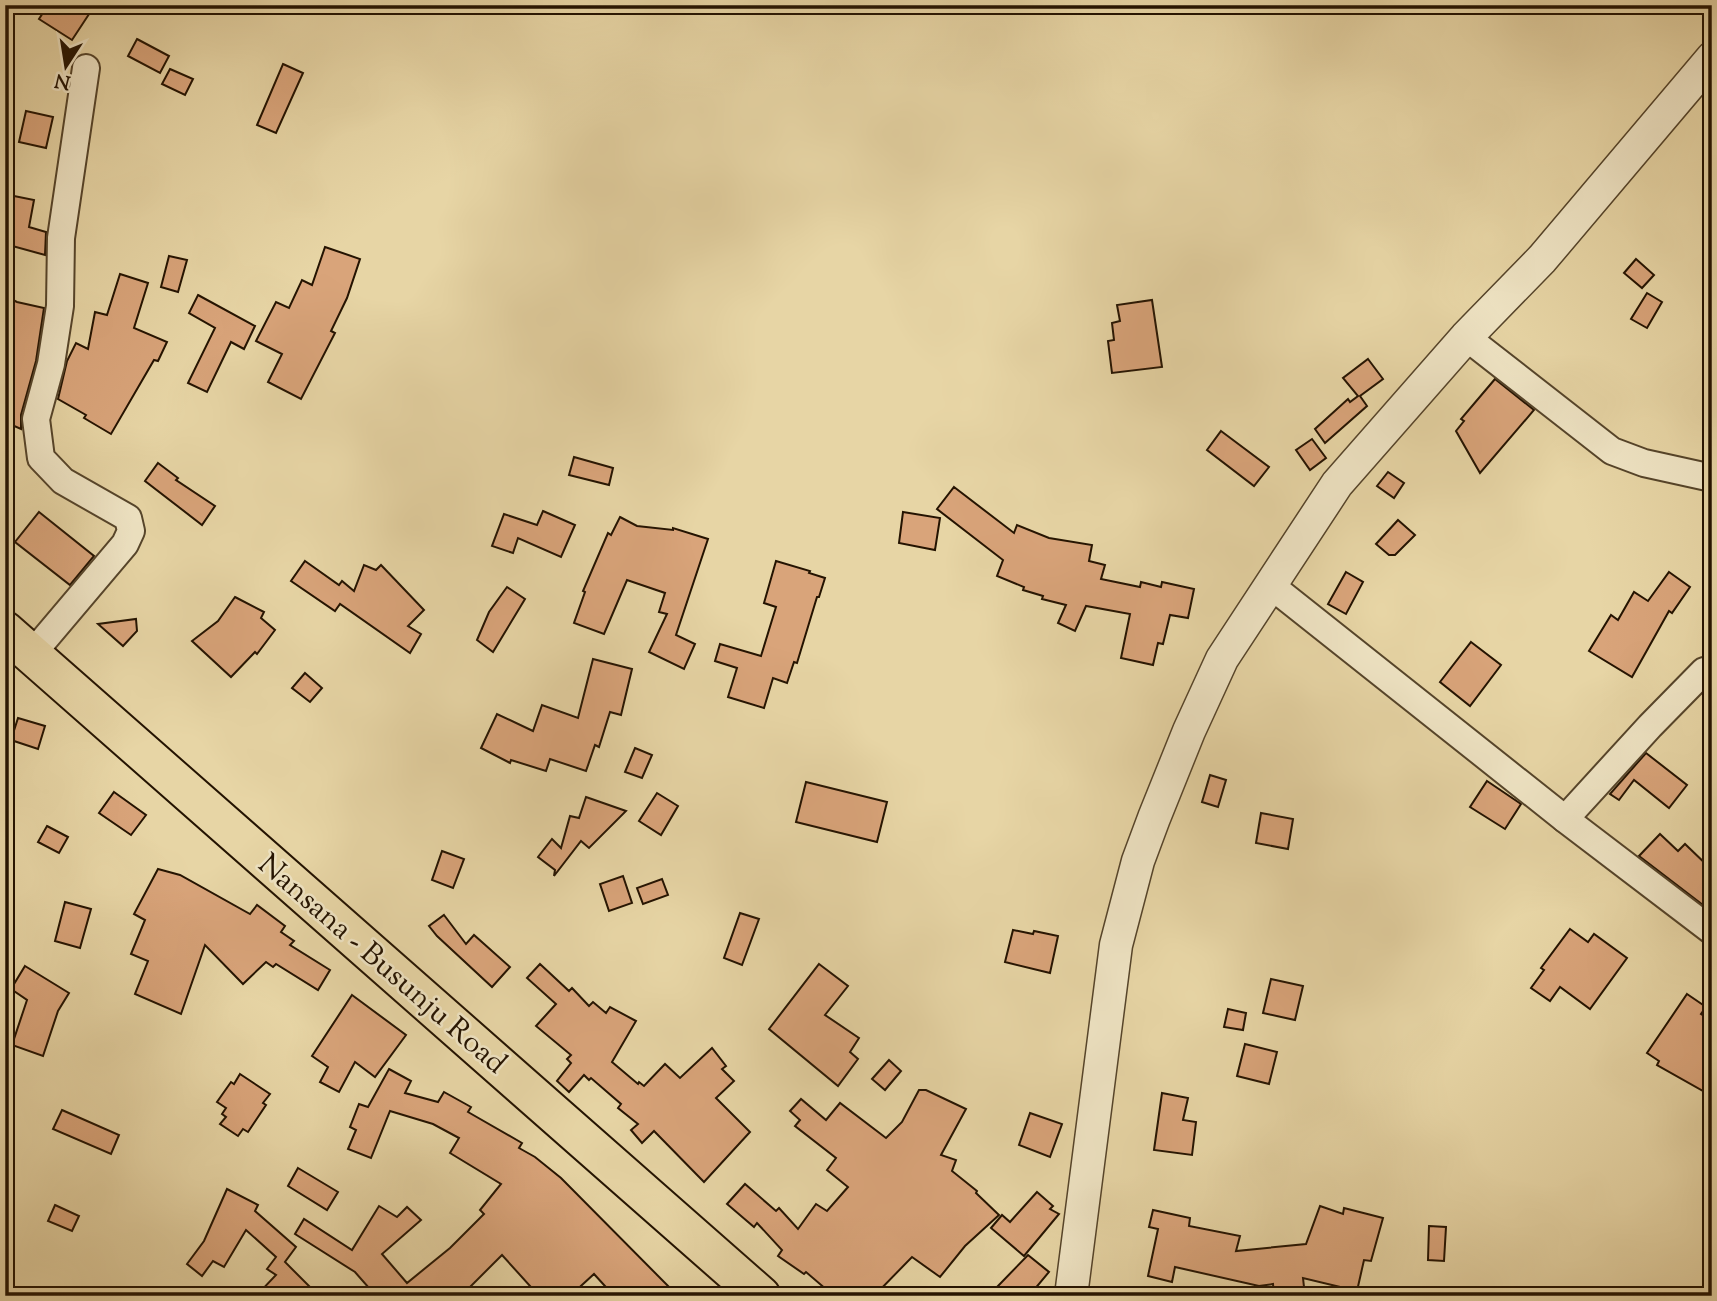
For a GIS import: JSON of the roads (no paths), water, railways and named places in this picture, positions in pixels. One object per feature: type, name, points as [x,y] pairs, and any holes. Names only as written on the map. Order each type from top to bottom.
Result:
[{"type":"main road","name":"Nansana - Busunju Road","points":[[19,643],[761,1296]]},
{"type":"street","points":[[1071,1296],[1116,945],[1138,861],[1189,731],[1222,659],[1337,484],[1466,337],[1542,259],[1712,58]]},
{"type":"street","points":[[19,643],[125,544],[131,531],[128,518],[64,481],[41,457],[36,419],[51,364],[60,306],[61,238],[86,68]]},
{"type":"street","points":[[1466,337],[1612,451],[1644,463],[1712,478]]},
{"type":"street","points":[[1269,584],[1565,820],[1712,931]]},
{"type":"street","points":[[1565,820],[1650,726],[1704,671],[1712,669]]}]
